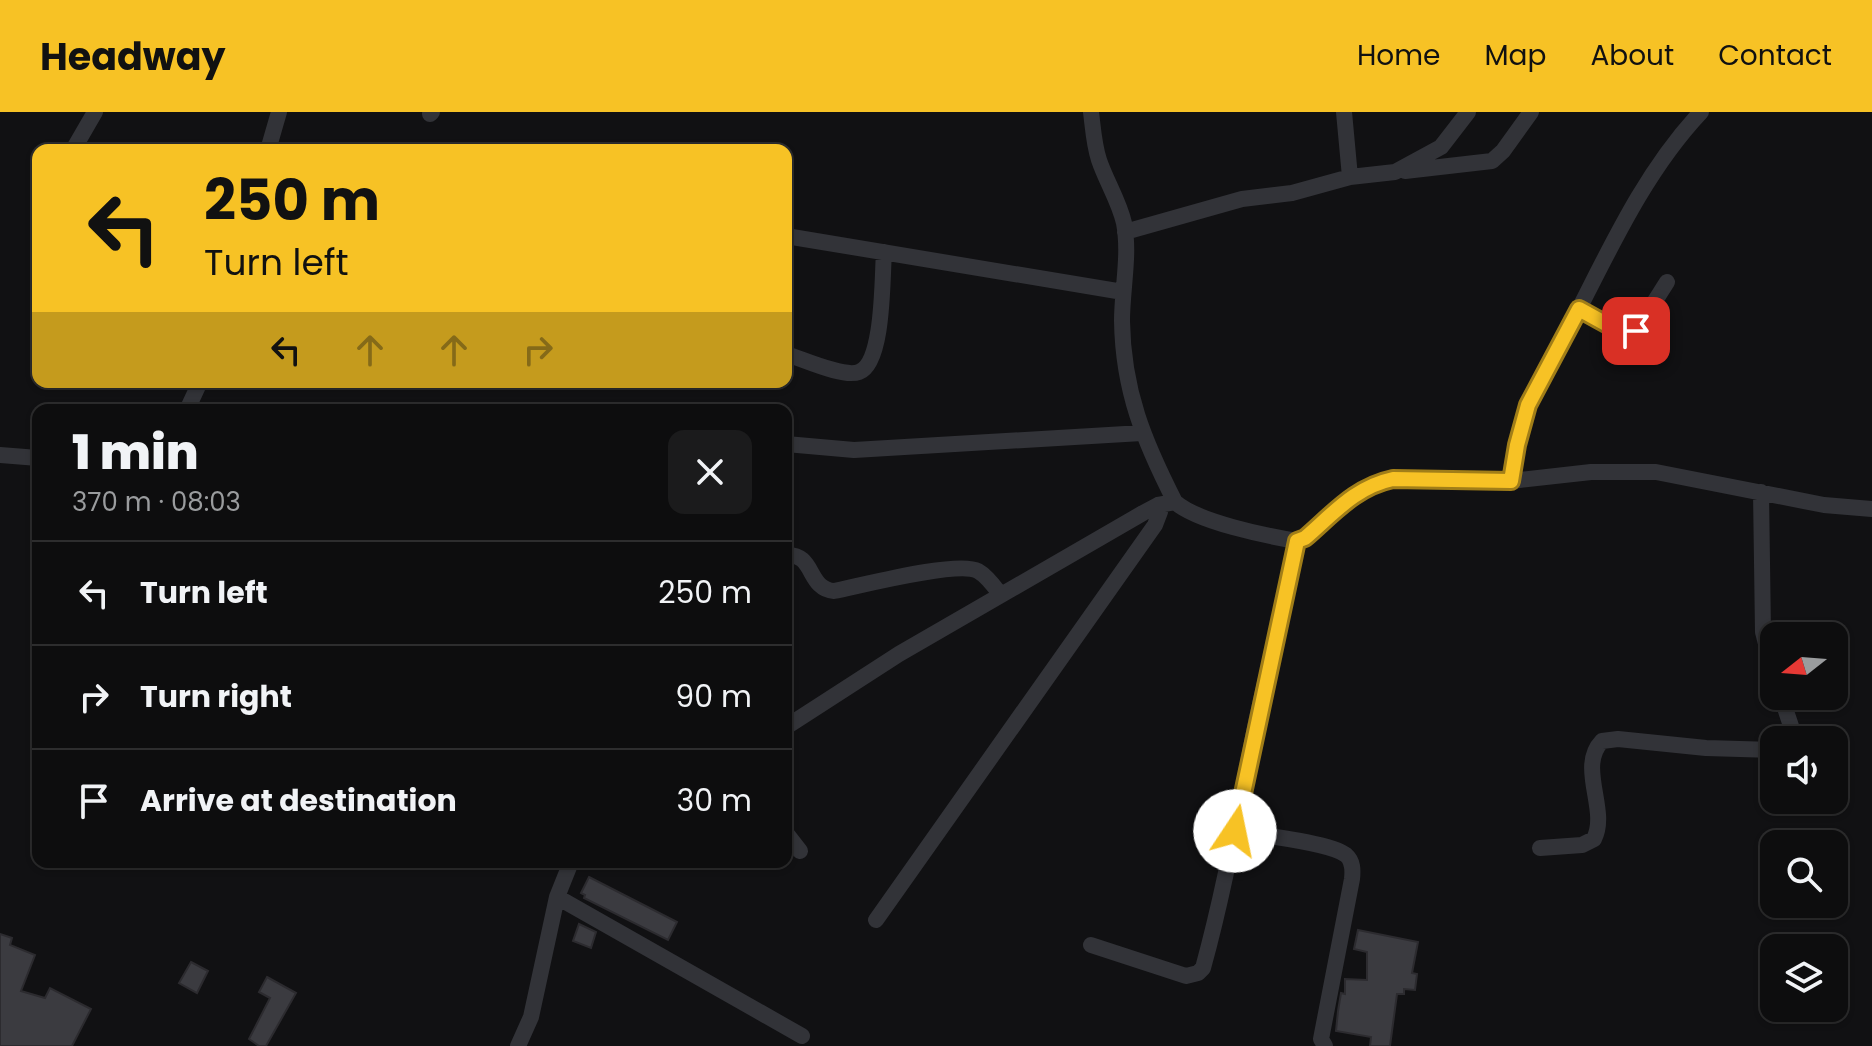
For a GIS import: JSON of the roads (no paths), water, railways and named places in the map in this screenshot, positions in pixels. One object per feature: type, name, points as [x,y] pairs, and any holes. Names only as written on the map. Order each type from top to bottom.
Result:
[{"type":"street","points":[[76,144],[95,112]]},
{"type":"street","points":[[270,144],[279,112]]},
{"type":"street","points":[[1091,112],[1100,162],[1125,232],[1125,366],[1132,405],[1175,502],[1183,508],[1210,519],[1297,541],[1305,538],[1356,493],[1374,483],[1393,479],[1511,481],[1591,472],[1656,472],[1824,505],[1872,509]]},
{"type":"street","points":[[1344,112],[1350,177]]},
{"type":"street","points":[[1395,172],[1441,147],[1468,112]]},
{"type":"street","points":[[1125,232],[1242,199],[1292,193],[1350,177],[1492,161],[1531,112]]},
{"type":"street","points":[[1511,481],[1528,405],[1618,230],[1682,131],[1701,112]]},
{"type":"street","points":[[792,237],[1123,292]]},
{"type":"street","points":[[792,356],[841,372],[858,373],[870,365],[877,344],[884,252]]},
{"type":"street","points":[[1579,309],[1626,335],[1631,334],[1636,331],[1667,282]]},
{"type":"street","points":[[792,445],[854,450],[1142,433]]},
{"type":"street","points":[[0,455],[32,458]]},
{"type":"street","points":[[1761,492],[1763,622]]},
{"type":"street","points":[[792,723],[1000,594],[1158,505],[1175,502]]},
{"type":"street","points":[[876,920],[1147,538],[1159,518],[1158,505]]},
{"type":"street","points":[[1091,945],[1186,976],[1203,968],[1297,541]]},
{"type":"street","points":[[792,555],[806,560],[816,582],[825,590],[834,591],[925,572],[968,568],[981,572],[1000,594]]},
{"type":"street","points":[[1540,848],[1582,845],[1594,839],[1599,822],[1592,759],[1602,741],[1618,739],[1706,748],[1760,750]]},
{"type":"street","points":[[1235,831],[1327,847],[1345,854],[1351,862],[1352,879],[1321,1039],[1325,1046]]},
{"type":"street","points":[[792,841],[800,851]]},
{"type":"street","points":[[518,1046],[531,1017],[557,897],[569,868]]},
{"type":"street","points":[[557,897],[802,1036]]}]
